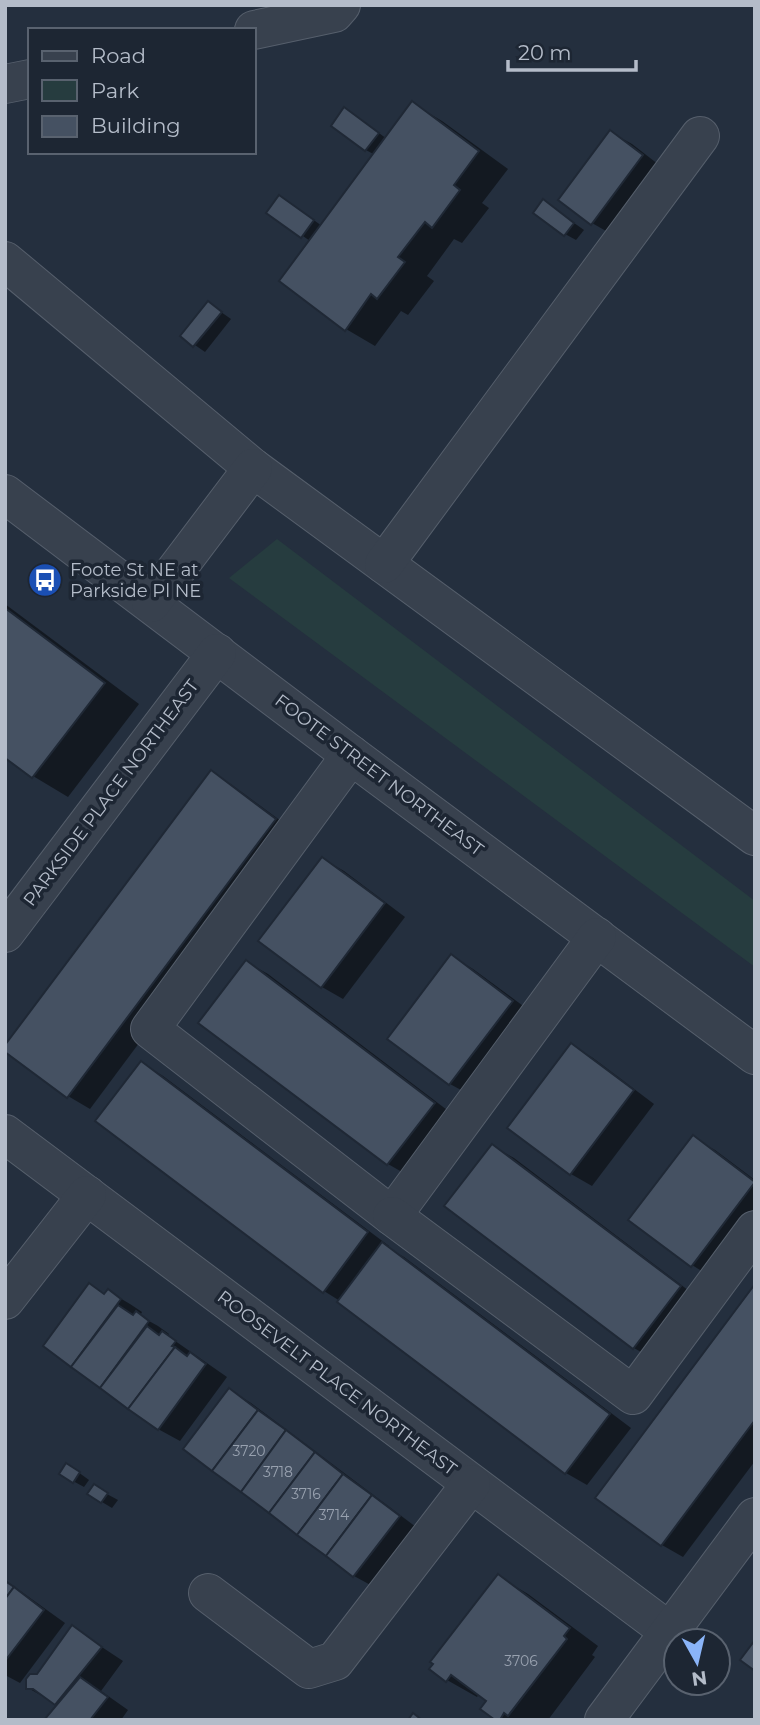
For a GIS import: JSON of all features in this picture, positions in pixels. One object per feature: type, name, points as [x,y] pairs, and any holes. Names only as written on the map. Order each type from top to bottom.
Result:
[{"type":"street","points":[[256,30],[334,13],[341,5]]},
{"type":"street","points":[[5,84],[28,79]]},
{"type":"street","points":[[384,564],[700,136]]},
{"type":"street","points":[[5,261],[253,468],[755,836]]},
{"type":"street","points":[[150,604],[253,468]]},
{"type":"street","name":"FOOTE STREET NORTHEAST","points":[[5,494],[755,1055]]},
{"type":"street","name":"PARKSIDE PLACE NORTHEAST","points":[[5,933],[216,653]]},
{"type":"street","points":[[352,755],[150,1030],[392,1216],[633,1395],[755,1230]]},
{"type":"street","points":[[392,1216],[597,937]]},
{"type":"street","name":"ROOSEVELT PLACE NORTHEAST","points":[[5,1134],[663,1627]]},
{"type":"street","points":[[5,1300],[87,1195]]},
{"type":"street","points":[[208,1593],[309,1669],[335,1661],[471,1484]]},
{"type":"street","points":[[674,1627],[755,1517]]},
{"type":"street","points":[[604,1720],[662,1643]]},
{"type":"green space","points":[[277,539],[755,901],[755,967],[229,578]]},
{"type":"building","points":[[412,101],[479,151],[454,185],[460,190],[432,228],[425,222],[398,257],[405,262],[377,299],[371,294],[345,331],[279,281]]},
{"type":"building","points":[[344,107],[379,133],[365,151],[331,126]]},
{"type":"building","points":[[610,130],[643,155],[591,225],[558,200]]},
{"type":"building","points":[[279,195],[314,220],[301,238],[266,213]]},
{"type":"building","points":[[543,199],[574,223],[564,236],[533,213]]},
{"type":"building","points":[[208,301],[222,312],[193,347],[180,336]]},
{"type":"building","points":[[5,608],[105,683],[32,778],[5,758]]},
{"type":"building","points":[[211,770],[276,819],[67,1098],[5,1052],[5,1045]]},
{"type":"building","points":[[322,857],[385,903],[321,988],[258,941]]},
{"type":"building","points":[[451,954],[513,1001],[449,1085],[387,1039]]},
{"type":"building","points":[[246,960],[435,1103],[387,1165],[198,1023]]},
{"type":"building","points":[[571,1043],[634,1090],[570,1175],[507,1128]]},
{"type":"building","points":[[141,1061],[368,1232],[323,1293],[95,1121]]},
{"type":"building","points":[[693,1135],[755,1182],[691,1267],[628,1220]]},
{"type":"building","points":[[492,1144],[681,1286],[633,1349],[444,1206]]},
{"type":"building","points":[[382,1242],[610,1414],[565,1474],[337,1302]]},
{"type":"building","points":[[89,1283],[104,1294],[108,1289],[121,1299],[71,1367],[43,1346]]},
{"type":"building","points":[[755,1284],[755,1420],[661,1546],[595,1498]]},
{"type":"building","points":[[118,1305],[133,1315],[136,1311],[149,1321],[100,1388],[71,1367]]},
{"type":"building","points":[[147,1326],[159,1335],[162,1331],[176,1341],[172,1346],[175,1347],[128,1409],[100,1388]]},
{"type":"building","points":[[175,1347],[187,1356],[190,1352],[206,1364],[158,1430],[128,1409]]},
{"type":"building","points":[[229,1388],[258,1410],[212,1471],[183,1449]]},
{"type":"building","points":[[258,1410],[286,1430],[241,1492],[212,1471]]},
{"type":"building","points":[[286,1430],[315,1452],[269,1513],[241,1492]]},
{"type":"building","points":[[315,1452],[343,1474],[297,1535],[269,1513]]},
{"type":"building","points":[[66,1463],[80,1472],[73,1483],[59,1474]]},
{"type":"building","points":[[343,1474],[372,1495],[326,1556],[297,1535]]},
{"type":"building","points":[[94,1484],[108,1493],[101,1503],[87,1494]]},
{"type":"building","points":[[372,1495],[400,1516],[353,1577],[326,1556]]},
{"type":"building","points":[[498,1574],[570,1628],[564,1636],[567,1639],[508,1716],[504,1713],[500,1720],[495,1720],[480,1709],[486,1701],[451,1675],[446,1682],[429,1669],[433,1664],[430,1662]]},
{"type":"building","points":[[5,1581],[14,1587],[5,1599]]},
{"type":"building","points":[[14,1587],[44,1610],[5,1661],[5,1599]]},
{"type":"building","points":[[72,1625],[102,1647],[55,1705],[33,1689],[26,1689],[26,1679],[30,1674],[37,1674]]},
{"type":"building","points":[[755,1640],[755,1671],[740,1660]]},
{"type":"building","points":[[80,1677],[108,1697],[90,1720],[44,1720]]},
{"type":"building","points":[[413,1713],[422,1720],[408,1720]]},
{"type":"place","name":"Foote St NE at Parkside Pl NE","points":[[45,580]]}]
